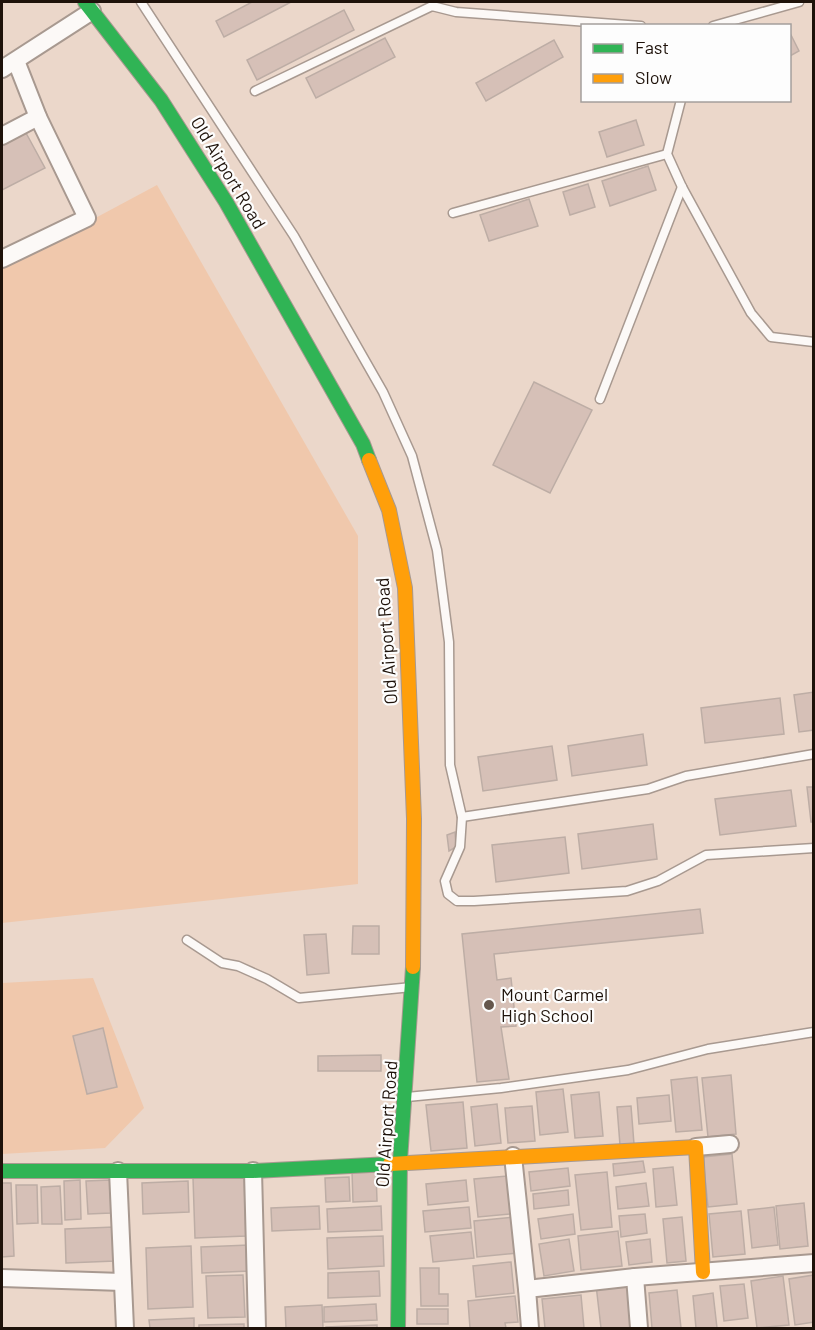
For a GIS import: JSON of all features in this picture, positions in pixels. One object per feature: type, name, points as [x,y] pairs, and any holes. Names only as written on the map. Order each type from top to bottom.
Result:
[{"type":"main road","name":"Old Airport Road","points":[[88,6],[161,100],[226,202],[363,444],[389,510],[405,588],[414,819],[413,987],[407,1097],[400,1161],[398,1329]]},
{"type":"main road","points":[[2,1171],[253,1171],[400,1161],[696,1147],[703,1272]]},
{"type":"street","points":[[2,259],[87,218],[38,117],[9,65],[88,6]]},
{"type":"street","points":[[2,136],[38,117]]},
{"type":"street","points":[[696,1147],[730,1144]]},
{"type":"street","points":[[513,1156],[530,1329]]},
{"type":"street","points":[[118,1171],[125,1329]]},
{"type":"street","points":[[253,1171],[257,1329]]},
{"type":"street","points":[[527,1289],[635,1277],[813,1263]]},
{"type":"street","points":[[635,1277],[639,1329]]},
{"type":"street","points":[[2,1278],[122,1282]]},
{"type":"lane","points":[[141,2],[294,236],[383,392],[412,456],[437,550],[449,642],[450,765],[462,817],[460,847],[445,881],[448,894],[457,901],[627,891],[658,881],[706,855],[813,848]]},
{"type":"lane","points":[[720,24],[799,2]]},
{"type":"lane","points":[[255,91],[429,4],[456,12],[615,24]]},
{"type":"lane","points":[[680,102],[667,154],[682,187],[751,313],[771,337],[813,342]]},
{"type":"lane","points":[[453,213],[667,154]]},
{"type":"lane","points":[[600,399],[682,187]]},
{"type":"lane","points":[[462,817],[648,789],[686,776],[813,754]]},
{"type":"lane","points":[[187,940],[222,963],[238,966],[299,998],[413,987]]},
{"type":"lane","points":[[407,1097],[501,1088],[628,1070],[708,1049],[813,1032]]},
{"type":"shaded area","points":[[157,185],[358,536],[358,884],[2,923],[2,268]]},
{"type":"shaded area","points":[[93,978],[144,1108],[105,1148],[2,1154],[2,983]]},
{"type":"building","points":[[252,2],[291,2],[224,37],[216,21]]},
{"type":"building","points":[[344,10],[354,30],[257,80],[247,60]]},
{"type":"building","points":[[791,35],[799,51],[791,55]]},
{"type":"building","points":[[385,38],[395,57],[316,98],[306,78]]},
{"type":"building","points":[[554,40],[563,57],[486,101],[476,83]]},
{"type":"building","points":[[636,120],[644,145],[607,157],[599,132]]},
{"type":"building","points":[[26,133],[45,168],[2,190],[2,145]]},
{"type":"building","points":[[648,166],[656,190],[610,206],[602,181]]},
{"type":"building","points":[[588,184],[595,207],[570,215],[563,192]]},
{"type":"building","points":[[529,199],[538,226],[489,241],[480,215]]},
{"type":"building","points":[[534,382],[592,410],[550,493],[493,465]]},
{"type":"building","points":[[814,692],[814,730],[799,732],[794,695]]},
{"type":"building","points":[[780,698],[784,734],[705,743],[701,708]]},
{"type":"building","points":[[643,734],[647,765],[572,776],[568,746]]},
{"type":"building","points":[[552,746],[557,780],[483,791],[478,757]]},
{"type":"building","points":[[807,787],[814,787],[814,822],[811,822]]},
{"type":"building","points":[[791,790],[796,826],[720,835],[715,799]]},
{"type":"building","points":[[653,824],[657,859],[582,869],[578,834]]},
{"type":"building","points":[[455,832],[456,847],[449,851],[447,835]]},
{"type":"building","points":[[565,837],[569,873],[496,882],[492,845]]},
{"type":"building","points":[[700,909],[703,933],[494,954],[497,980],[511,978],[516,1026],[501,1027],[509,1079],[477,1082],[462,934]]},
{"type":"building","points":[[353,926],[379,926],[379,954],[352,954]]},
{"type":"building","points":[[326,934],[329,973],[307,975],[304,935]]},
{"type":"building","points":[[103,1028],[117,1087],[87,1094],[73,1036]]},
{"type":"building","points":[[381,1055],[381,1071],[318,1071],[318,1056]]},
{"type":"building","points":[[731,1075],[736,1134],[708,1137],[702,1078]]},
{"type":"building","points":[[697,1077],[702,1130],[676,1132],[671,1080]]},
{"type":"building","points":[[563,1089],[568,1132],[540,1135],[536,1092]]},
{"type":"building","points":[[599,1092],[603,1136],[575,1138],[571,1095]]},
{"type":"building","points":[[669,1095],[671,1121],[639,1124],[637,1098]]},
{"type":"building","points":[[463,1102],[467,1148],[431,1151],[426,1105]]},
{"type":"building","points":[[497,1104],[501,1143],[475,1146],[471,1107]]},
{"type":"building","points":[[532,1106],[535,1141],[508,1143],[505,1108]]},
{"type":"building","points":[[631,1106],[634,1144],[620,1145],[617,1107]]},
{"type":"building","points":[[732,1154],[737,1204],[708,1207],[703,1157]]},
{"type":"building","points":[[643,1161],[645,1172],[614,1176],[613,1164]]},
{"type":"building","points":[[673,1167],[677,1205],[656,1207],[653,1169]]},
{"type":"building","points":[[568,1168],[570,1186],[531,1191],[529,1172]]},
{"type":"building","points":[[376,1170],[377,1201],[353,1202],[352,1171]]},
{"type":"building","points":[[607,1172],[612,1227],[581,1230],[575,1175]]},
{"type":"building","points":[[244,1176],[246,1236],[195,1238],[193,1178]]},
{"type":"building","points":[[507,1176],[511,1214],[478,1217],[474,1179]]},
{"type":"building","points":[[349,1177],[350,1201],[326,1202],[325,1178]]},
{"type":"building","points":[[80,1180],[81,1219],[65,1220],[64,1181]]},
{"type":"building","points":[[110,1180],[111,1213],[88,1214],[86,1181]]},
{"type":"building","points":[[466,1180],[468,1201],[428,1205],[426,1184]]},
{"type":"building","points":[[188,1181],[189,1212],[143,1214],[142,1183]]},
{"type":"building","points":[[2,1183],[11,1183],[14,1256],[2,1257]]},
{"type":"building","points":[[646,1183],[649,1206],[618,1209],[616,1187]]},
{"type":"building","points":[[16,1185],[37,1185],[38,1223],[17,1224]]},
{"type":"building","points":[[60,1186],[62,1224],[42,1224],[41,1187]]},
{"type":"building","points":[[568,1190],[569,1205],[534,1209],[533,1194]]},
{"type":"building","points":[[804,1203],[808,1246],[780,1249],[776,1206]]},
{"type":"building","points":[[319,1206],[320,1229],[272,1231],[271,1208]]},
{"type":"building","points":[[381,1206],[382,1230],[328,1232],[327,1209]]},
{"type":"building","points":[[469,1207],[471,1228],[425,1232],[423,1211]]},
{"type":"building","points":[[774,1207],[778,1245],[752,1248],[748,1210]]},
{"type":"building","points":[[741,1211],[745,1254],[713,1257],[709,1214]]},
{"type":"building","points":[[573,1214],[575,1234],[541,1239],[538,1219]]},
{"type":"building","points":[[645,1214],[647,1233],[621,1237],[619,1216]]},
{"type":"building","points":[[514,1217],[517,1253],[477,1257],[474,1221]]},
{"type":"building","points":[[682,1217],[686,1261],[667,1263],[663,1219]]},
{"type":"building","points":[[114,1227],[115,1261],[66,1263],[65,1229]]},
{"type":"building","points":[[618,1231],[622,1266],[581,1270],[578,1236]]},
{"type":"building","points":[[471,1232],[474,1258],[433,1262],[430,1236]]},
{"type":"building","points":[[383,1236],[384,1266],[328,1269],[327,1238]]},
{"type":"building","points":[[569,1239],[574,1271],[544,1276],[539,1244]]},
{"type":"building","points":[[650,1239],[652,1262],[629,1265],[626,1242]]},
{"type":"building","points":[[249,1245],[250,1271],[202,1273],[201,1247]]},
{"type":"building","points":[[191,1246],[193,1307],[148,1309],[146,1248]]},
{"type":"building","points":[[511,1262],[514,1293],[476,1297],[473,1266]]},
{"type":"building","points":[[420,1268],[439,1268],[439,1294],[448,1294],[448,1306],[421,1306]]},
{"type":"building","points":[[379,1271],[380,1296],[328,1298],[328,1273]]},
{"type":"building","points":[[243,1275],[245,1317],[208,1318],[206,1276]]},
{"type":"building","points":[[814,1275],[814,1322],[795,1325],[789,1279]]},
{"type":"building","points":[[783,1276],[789,1325],[757,1328],[751,1281]]},
{"type":"building","points":[[632,1281],[637,1328],[601,1328],[596,1285]]},
{"type":"building","points":[[744,1284],[748,1318],[724,1321],[720,1286]]},
{"type":"building","points":[[677,1290],[681,1328],[652,1328],[649,1293]]},
{"type":"building","points":[[713,1293],[717,1328],[696,1328],[693,1296]]},
{"type":"building","points":[[581,1295],[584,1328],[545,1328],[542,1299]]},
{"type":"building","points":[[515,1296],[518,1322],[505,1323],[506,1328],[470,1328],[468,1301]]},
{"type":"building","points":[[376,1304],[377,1320],[324,1322],[324,1307]]},
{"type":"building","points":[[322,1305],[323,1328],[286,1328],[285,1307]]},
{"type":"building","points":[[417,1309],[448,1309],[448,1324],[417,1324]]},
{"type":"building","points":[[194,1318],[194,1328],[150,1328],[149,1320]]},
{"type":"building","points":[[244,1324],[244,1328],[199,1328],[199,1325]]},
{"type":"building","points":[[377,1325],[377,1328],[326,1328],[326,1327]]},
{"type":"traffic: fast","points":[[85,2],[161,100],[226,202],[363,444],[369,460]]},
{"type":"traffic: fast","points":[[398,1328],[400,1161],[413,967]]},
{"type":"traffic: fast","points":[[2,1171],[253,1171],[390,1164]]},
{"type":"traffic: slow","points":[[369,460],[389,510],[405,588],[414,819],[413,967]]},
{"type":"traffic: slow","points":[[390,1164],[696,1147],[703,1272]]},
{"type":"place","name":"Mount Carmel High School","points":[[489,1005]]}]
